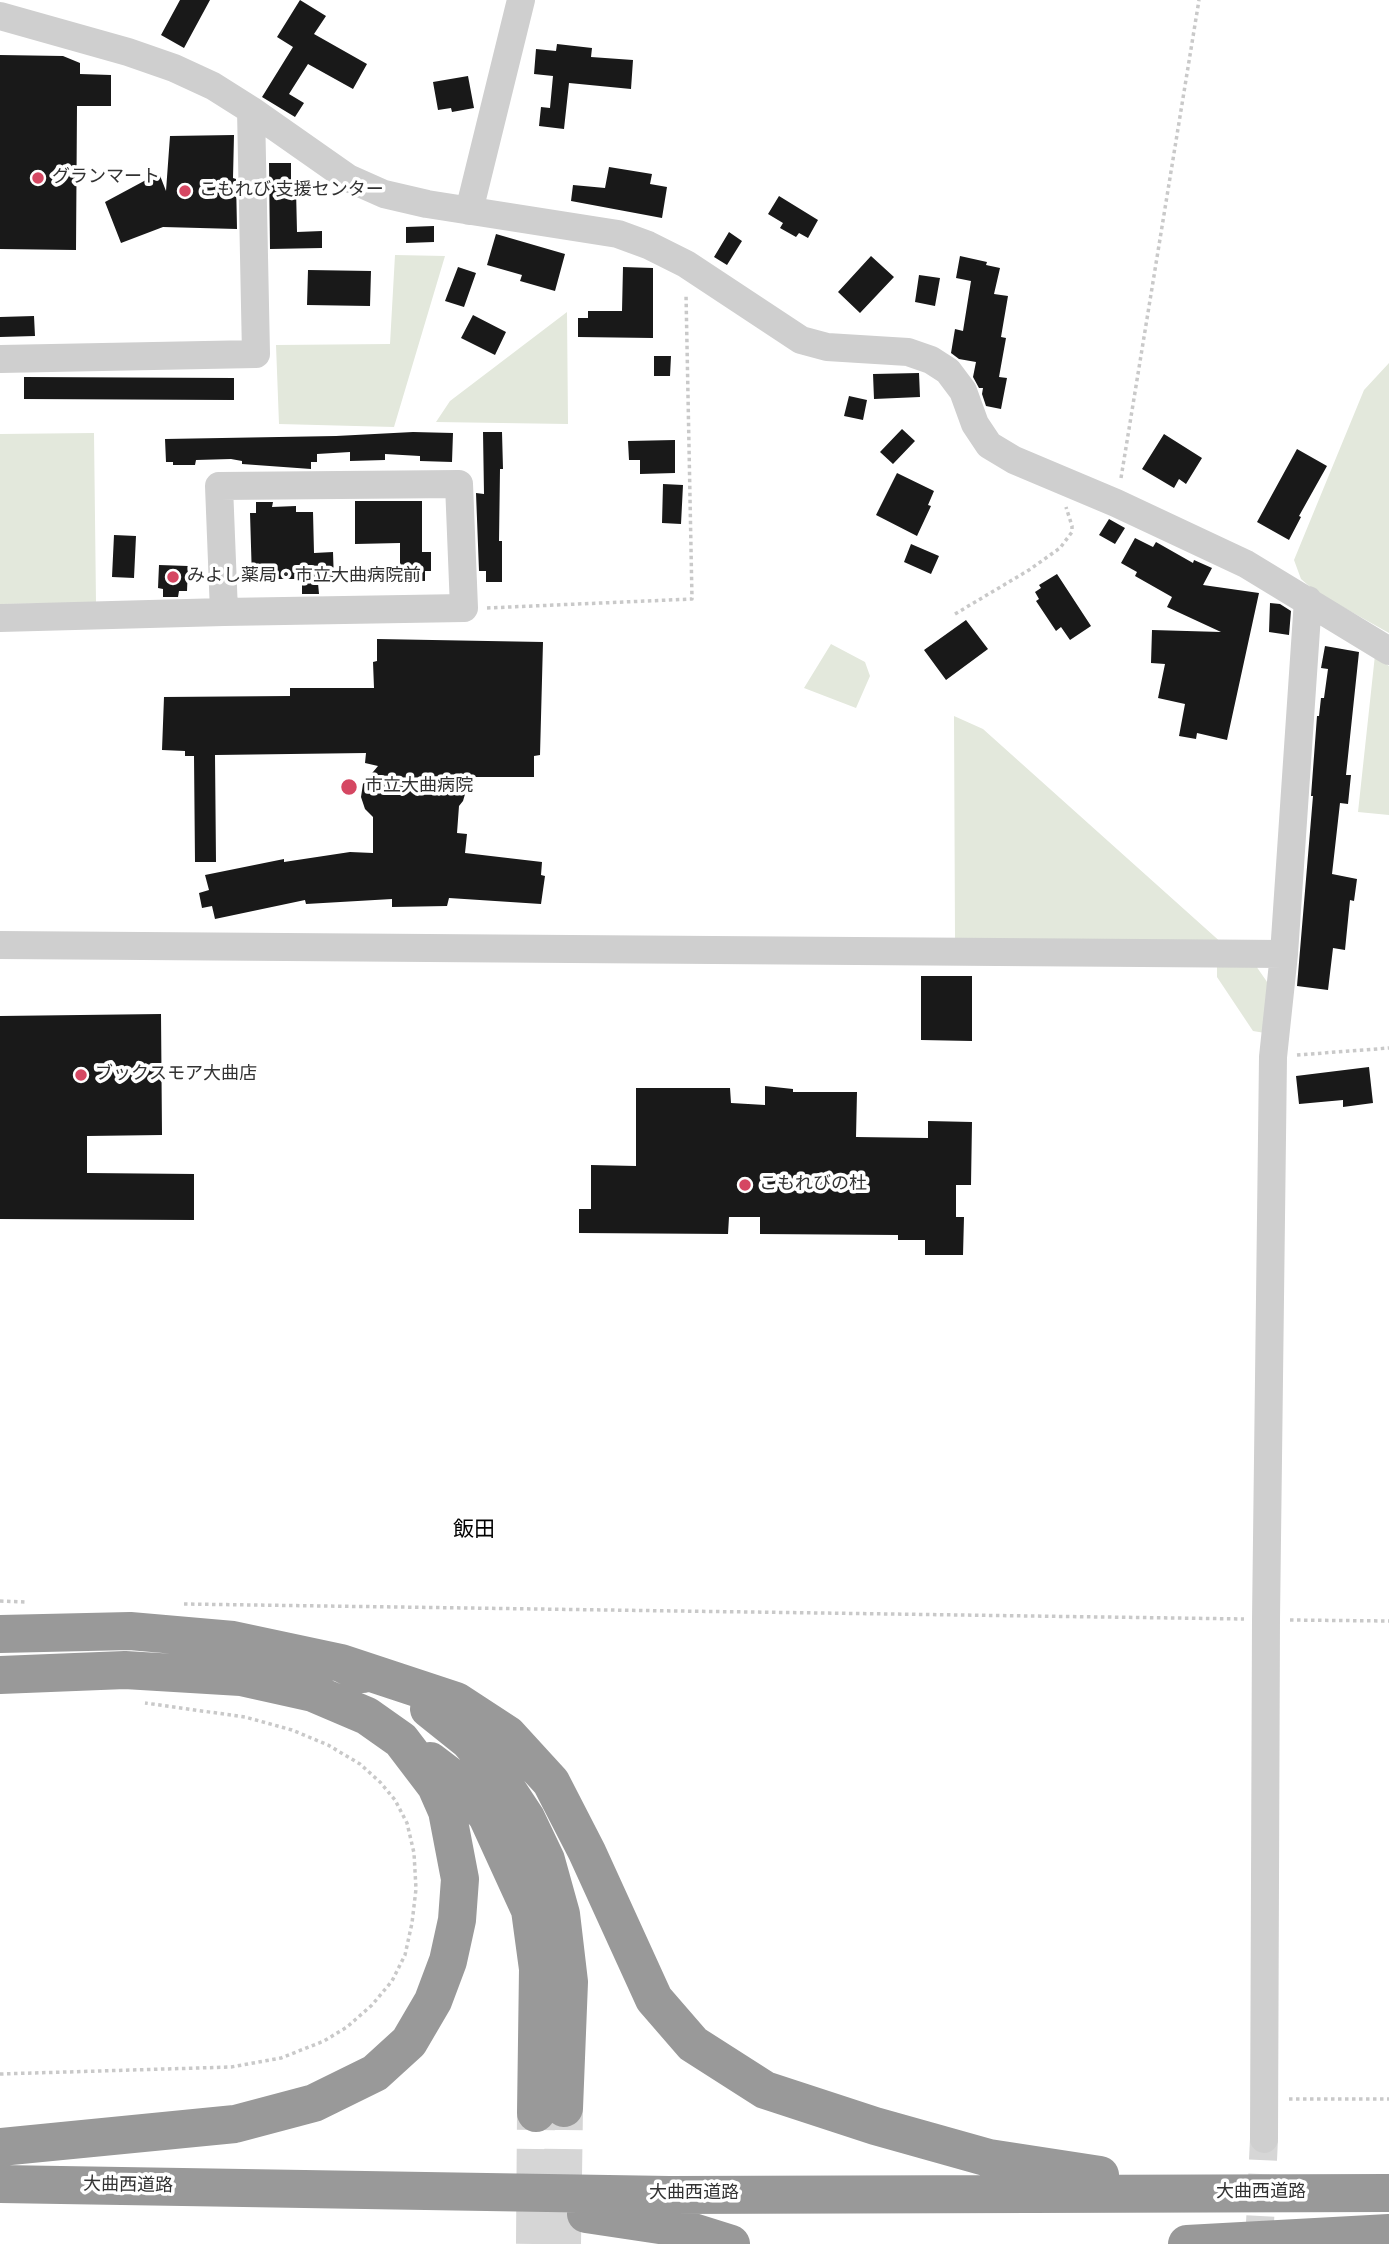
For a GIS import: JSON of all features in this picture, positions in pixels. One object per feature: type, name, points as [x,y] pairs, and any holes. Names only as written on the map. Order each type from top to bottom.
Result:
[{"type":"highway","points":[[0,1634],[131,1631],[233,1640],[341,1663],[456,1701],[508,1735],[551,1782],[587,1852],[654,1998],[692,2044],[765,2090],[875,2126],[989,2158],[1226,2194]]},
{"type":"highway","points":[[0,1675],[125,1670],[240,1677],[313,1693],[367,1716],[458,1783],[487,1816],[530,1910],[550,2110],[569,1982],[561,1914],[546,1860],[526,1818],[495,1771],[469,1741],[433,1712],[341,1663]]},
{"type":"highway","points":[[0,2147],[236,2124],[314,2103],[375,2073],[409,2042],[433,2001],[448,1961],[457,1920],[460,1879],[456,1846],[436,1786],[401,1740]]},
{"type":"highway","points":[[0,2184],[205,2191],[486,2206],[603,2216],[680,2228],[731,2244]]},
{"type":"highway","name":"大曲西道路","points":[[0,2184],[669,2195],[1389,2193]]},
{"type":"highway","points":[[1187,2244],[1389,2233]]},
{"type":"street","points":[[469,211],[521,0]]},
{"type":"street","points":[[18,13],[174,68],[213,86],[348,178],[384,194],[469,211],[618,234],[648,244],[685,264],[801,340],[827,347],[908,352],[931,360],[948,371],[963,391],[975,424],[989,445],[1014,460],[1116,503],[1245,564],[1389,651]]},
{"type":"street","points":[[0,359],[256,354],[251,110]]},
{"type":"street","points":[[0,618],[464,608],[459,484],[219,486],[224,612]]},
{"type":"street","points":[[1264,2139],[1266,1619],[1273,1057],[1284,954],[1308,600]]},
{"type":"street","points":[[0,944],[1284,954]]},
{"type":"path","points":[[1116,503],[1199,0]]},
{"type":"path","points":[[464,608],[692,599],[685,264]]},
{"type":"path","points":[[955,614],[1029,570],[1060,548],[1072,532],[1069,513],[1049,474]]},
{"type":"path","points":[[1273,1057],[1389,1048]]},
{"type":"path","points":[[0,1601],[28,1602]]},
{"type":"path","points":[[181,1604],[1389,1621]]},
{"type":"path","points":[[0,2074],[231,2067],[281,2058],[324,2041],[348,2027],[372,2005],[392,1981],[405,1955],[416,1889],[414,1853],[407,1822],[380,1782],[360,1764],[328,1745],[292,1730],[206,1710],[139,1702]]},
{"type":"path","points":[[1265,2099],[1389,2099]]},
{"type":"shaded area","points":[[395,255],[445,256],[394,427],[279,424],[276,345],[390,344]]},
{"type":"shaded area","points":[[567,312],[568,424],[436,422],[450,401]]},
{"type":"shaded area","points":[[1389,363],[1389,633],[1316,592],[1301,579],[1294,560],[1364,390]]},
{"type":"shaded area","points":[[94,433],[96,603],[0,604],[0,434]]},
{"type":"shaded area","points":[[831,644],[865,662],[870,676],[856,708],[804,688]]},
{"type":"shaded area","points":[[1375,655],[1389,666],[1389,815],[1358,812]]},
{"type":"shaded area","points":[[954,716],[983,729],[1224,945],[955,938]]},
{"type":"shaded area","points":[[1217,966],[1256,966],[1272,989],[1265,1033],[1253,1031],[1217,977]]},
{"type":"building","points":[[180,0],[210,0],[184,48],[161,35]]},
{"type":"building","points":[[300,0],[326,16],[314,34],[367,64],[353,89],[308,64],[289,94],[304,103],[295,117],[262,97],[293,47],[277,37]]},
{"type":"building","points":[[557,44],[592,48],[591,57],[633,60],[631,89],[569,83],[564,129],[539,126],[541,107],[550,108],[553,76],[534,74],[536,49],[556,51]]},
{"type":"building","name":"グランマート","points":[[0,55],[63,56],[80,63],[80,74],[111,75],[111,106],[77,106],[76,250],[0,249]]},
{"type":"building","points":[[468,76],[474,108],[452,112],[451,108],[438,110],[433,82]]},
{"type":"building","name":"こもれび 支援センター","points":[[234,135],[233,178],[236,179],[237,229],[163,227],[121,243],[105,202],[159,173],[166,191],[170,136]]},
{"type":"building","points":[[269,163],[291,163],[291,189],[296,189],[297,232],[322,231],[322,248],[270,249]]},
{"type":"building","points":[[609,167],[652,174],[650,184],[667,187],[662,218],[571,201],[573,185],[605,188]]},
{"type":"building","points":[[779,196],[818,220],[808,238],[799,233],[796,237],[780,228],[783,223],[768,214]]},
{"type":"building","points":[[434,226],[434,242],[406,243],[406,227]]},
{"type":"building","points":[[729,232],[742,241],[727,265],[714,257]]},
{"type":"building","points":[[496,234],[565,254],[555,291],[520,281],[522,275],[487,265]]},
{"type":"building","points":[[871,256],[894,277],[860,313],[838,292]]},
{"type":"building","points":[[960,256],[1000,268],[994,294],[1008,296],[1001,337],[1006,338],[999,377],[1007,378],[1001,409],[986,406],[983,388],[979,388],[973,377],[976,362],[959,359],[951,353],[955,329],[963,331],[971,281],[956,278]]},
{"type":"building","points":[[458,267],[476,273],[464,307],[445,301]]},
{"type":"building","points":[[623,267],[653,268],[653,338],[578,337],[578,318],[588,318],[588,311],[622,311]]},
{"type":"building","points":[[308,270],[371,271],[370,306],[307,305]]},
{"type":"building","points":[[919,275],[940,278],[935,306],[915,302]]},
{"type":"building","points":[[473,315],[506,332],[495,355],[461,338]]},
{"type":"building","points":[[34,316],[35,336],[0,337],[0,317]]},
{"type":"building","points":[[654,356],[671,356],[670,376],[654,376]]},
{"type":"building","points":[[919,373],[920,397],[874,399],[873,374]]},
{"type":"building","points":[[24,377],[234,378],[234,400],[24,399]]},
{"type":"building","points":[[849,396],[867,400],[863,420],[844,416]]},
{"type":"building","points":[[902,429],[915,441],[893,464],[880,452]]},
{"type":"building","points":[[483,432],[502,432],[499,541],[502,541],[502,582],[486,582],[486,571],[479,571],[476,493],[484,494]]},
{"type":"building","points":[[453,433],[452,462],[420,461],[420,456],[385,454],[385,460],[350,461],[350,452],[317,454],[317,462],[311,462],[311,469],[242,464],[242,461],[231,459],[196,460],[195,465],[173,465],[173,462],[166,462],[165,439]]},
{"type":"building","points":[[1164,434],[1202,458],[1186,484],[1179,479],[1174,488],[1142,469]]},
{"type":"building","points":[[675,440],[675,473],[640,474],[640,460],[629,460],[628,441]]},
{"type":"building","points":[[1297,449],[1327,466],[1289,540],[1257,522]]},
{"type":"building","points":[[897,473],[934,491],[928,505],[931,506],[917,536],[876,515]]},
{"type":"building","points":[[663,484],[683,485],[681,524],[662,523]]},
{"type":"building","points":[[355,501],[422,501],[422,552],[431,552],[431,571],[425,571],[425,581],[400,581],[400,543],[355,544]]},
{"type":"building","points":[[256,502],[273,502],[272,507],[296,506],[296,512],[313,512],[314,553],[333,552],[334,582],[318,583],[319,594],[302,594],[302,579],[252,579],[250,513],[256,513]]},
{"type":"building","points":[[1109,519],[1125,528],[1115,544],[1099,535]]},
{"type":"building","points":[[114,535],[136,536],[134,578],[112,577]]},
{"type":"building","points":[[1135,538],[1153,547],[1156,542],[1193,563],[1194,560],[1212,568],[1203,585],[1259,593],[1227,740],[1197,733],[1196,739],[1179,736],[1185,704],[1158,698],[1165,664],[1151,663],[1152,630],[1221,632],[1167,607],[1172,597],[1135,576],[1137,572],[1121,563]]},
{"type":"building","points":[[911,544],[939,556],[931,574],[904,562]]},
{"type":"building","name":"みよし薬局・市立大曲病院前","points":[[159,565],[188,566],[187,591],[179,591],[178,597],[163,597],[163,589],[158,588]]},
{"type":"building","points":[[1057,574],[1091,626],[1070,640],[1061,627],[1056,631],[1036,601],[1039,599],[1035,592],[1041,588],[1039,585]]},
{"type":"building","points":[[1270,603],[1280,604],[1291,611],[1289,635],[1269,632]]},
{"type":"building","points":[[966,620],[988,649],[946,680],[924,650]]},
{"type":"building","points":[[377,639],[543,642],[540,755],[534,756],[534,777],[470,777],[459,806],[457,833],[467,834],[465,853],[542,862],[541,875],[545,876],[541,904],[449,898],[447,906],[392,907],[392,899],[306,904],[305,900],[215,919],[212,906],[202,908],[199,893],[209,890],[205,875],[284,859],[284,862],[350,852],[373,853],[373,817],[365,809],[361,797],[363,784],[378,766],[365,763],[366,753],[215,755],[216,862],[195,862],[194,756],[185,756],[185,751],[162,750],[164,697],[290,696],[290,688],[374,688],[373,662],[377,661]]},
{"type":"building","points":[[1325,646],[1359,652],[1346,775],[1351,775],[1348,804],[1340,803],[1332,874],[1357,879],[1354,901],[1350,900],[1345,950],[1333,948],[1328,990],[1297,986],[1317,716],[1321,698],[1324,698],[1328,669],[1321,668]]},
{"type":"building","points":[[921,976],[972,976],[972,1041],[921,1040]]},
{"type":"building","name":"ブックスモア大曲店","points":[[161,1014],[162,1135],[87,1136],[87,1173],[194,1174],[194,1220],[0,1219],[0,1016]]},
{"type":"building","points":[[1369,1067],[1373,1103],[1343,1107],[1343,1100],[1299,1104],[1296,1076]]},
{"type":"building","name":"こもれびの杜","points":[[765,1086],[793,1089],[793,1092],[857,1092],[856,1137],[928,1138],[928,1121],[972,1122],[971,1185],[956,1185],[956,1217],[964,1217],[963,1255],[925,1255],[925,1240],[898,1240],[898,1235],[760,1234],[760,1217],[729,1217],[728,1234],[579,1233],[579,1209],[591,1209],[591,1165],[636,1166],[636,1088],[730,1088],[731,1103],[765,1105]]},
{"type":"tunnel","points":[[562,2244],[564,2108]]},
{"type":"tunnel","points":[[535,2244],[536,2113]]},
{"type":"tunnel","points":[[1259,2244],[1264,2139]]},
{"type":"place","name":"グランマート","points":[[38,178]]},
{"type":"place","name":"こもれび 支援センター","points":[[185,191]]},
{"type":"place","name":"みよし薬局・市立大曲病院前","points":[[173,577]]},
{"type":"place","name":"市立大曲病院","points":[[349,787]]},
{"type":"place","name":"ブックスモア大曲店","points":[[81,1075]]},
{"type":"place","name":"こもれびの杜","points":[[745,1185]]},
{"type":"district","name":"飯田","points":[[474,1531]]}]
